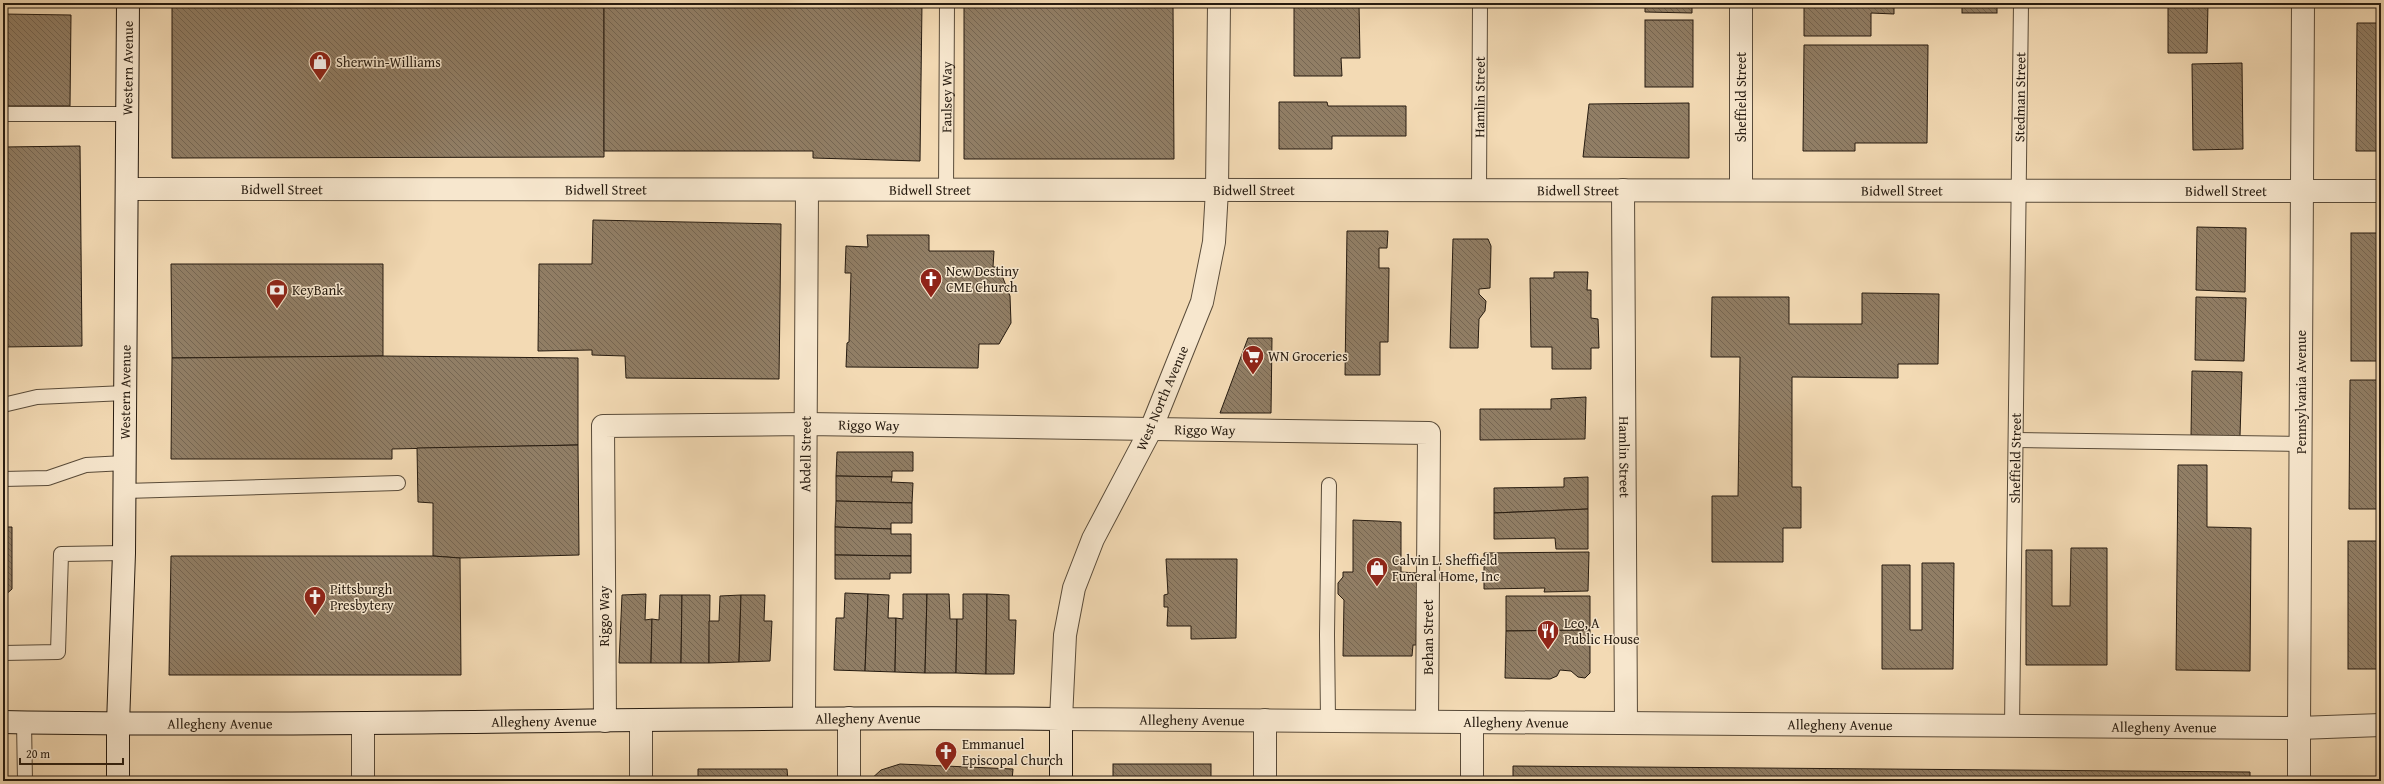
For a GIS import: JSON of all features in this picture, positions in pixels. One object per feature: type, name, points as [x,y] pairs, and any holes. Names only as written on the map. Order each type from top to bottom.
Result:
[{"type":"street","name":"Western Avenue","points":[[118,781],[118,724],[125,491],[128,3]]},
{"type":"street","name":"West North Avenue","points":[[1061,781],[1061,719],[1066,635],[1074,588],[1094,539],[1151,429],[1202,302],[1214,242],[1217,190],[1219,3]]},
{"type":"street","name":"Sheffield Street","points":[[1740,190],[1742,3]]},
{"type":"street","name":"Pennsylvania Avenue","points":[[2299,781],[2303,3]]},
{"type":"street","name":"Bidwell Street","points":[[127,190],[2381,191]]},
{"type":"street","name":"Abdell Street","points":[[804,717],[807,190]]},
{"type":"street","name":"Hamlin Street","points":[[1623,190],[1626,723]]},
{"type":"street","name":"Riggo Way","points":[[605,721],[604,426],[806,424],[1430,433]]},
{"type":"street","name":"Behan Street","points":[[1427,721],[1430,433]]},
{"type":"street","name":"Allegheny Avenue","points":[[3,722],[118,724],[363,724],[641,721],[804,717],[2299,728],[2381,725]]},
{"type":"street","points":[[849,718],[849,781]]},
{"type":"street","points":[[1264,781],[1265,720]]},
{"type":"street","points":[[641,721],[641,781]]},
{"type":"street","points":[[1472,722],[1472,781]]},
{"type":"street","points":[[363,724],[363,781]]},
{"type":"lane","name":"Faulsey Way","points":[[946,190],[947,3]]},
{"type":"lane","name":"Hamlin Street","points":[[1479,191],[1480,3]]},
{"type":"lane","name":"Stedman Street","points":[[2019,191],[2021,3]]},
{"type":"lane","points":[[3,114],[128,114]]},
{"type":"lane","name":"Sheffield Street","points":[[2012,726],[2019,191]]},
{"type":"lane","points":[[3,405],[37,397],[125,393]]},
{"type":"lane","points":[[2016,440],[2301,444]]},
{"type":"lane","points":[[3,479],[48,478],[86,465],[125,463]]},
{"type":"lane","points":[[125,491],[398,483]]},
{"type":"lane","points":[[1328,720],[1327,634],[1329,485]]},
{"type":"lane","points":[[3,653],[58,652],[61,554],[124,553]]},
{"type":"lane","points":[[24,722],[25,781]]},
{"type":"building","points":[[172,3],[604,3],[604,157],[172,158]]},
{"type":"building","points":[[604,3],[922,3],[920,161],[813,158],[813,151],[604,151]]},
{"type":"building","points":[[964,3],[1173,3],[1174,159],[964,159]]},
{"type":"building","points":[[1294,3],[1359,3],[1360,58],[1341,58],[1342,76],[1294,76]]},
{"type":"building","points":[[1645,3],[1692,3],[1692,13],[1645,12]]},
{"type":"building","points":[[1804,3],[1894,3],[1894,14],[1871,13],[1871,36],[1804,36]]},
{"type":"building","points":[[1962,3],[1997,3],[1997,13],[1962,13]]},
{"type":"building","points":[[2168,3],[2208,3],[2207,53],[2168,53]]},
{"type":"building","points":[[3,14],[71,15],[70,106],[3,106]]},
{"type":"building","points":[[1645,20],[1693,20],[1693,87],[1645,87]]},
{"type":"building","points":[[2357,23],[2381,23],[2381,151],[2356,151]]},
{"type":"building","points":[[1804,45],[1928,45],[1927,143],[1855,143],[1855,151],[1803,151]]},
{"type":"building","points":[[2242,63],[2243,149],[2193,150],[2192,64]]},
{"type":"building","points":[[1279,102],[1327,102],[1328,106],[1406,106],[1406,136],[1332,136],[1332,149],[1279,149]]},
{"type":"building","points":[[1689,103],[1689,158],[1583,157],[1589,104]]},
{"type":"building","points":[[80,146],[82,346],[3,347],[3,147]]},
{"type":"building","points":[[593,220],[781,224],[779,379],[626,378],[625,356],[592,355],[592,350],[538,351],[539,264],[592,264]]},
{"type":"building","points":[[2197,227],[2246,228],[2245,292],[2196,290]]},
{"type":"building","points":[[1347,231],[1388,231],[1387,248],[1379,248],[1379,268],[1389,268],[1388,342],[1380,342],[1380,375],[1345,375]]},
{"type":"building","points":[[2351,233],[2381,233],[2381,361],[2351,361]]},
{"type":"building","name":"New Destiny CME Church","points":[[867,235],[929,235],[929,251],[994,251],[993,267],[996,267],[1001,273],[1010,296],[1011,323],[999,344],[979,344],[978,368],[846,367],[847,343],[849,342],[851,273],[845,273],[846,246],[868,247]]},
{"type":"building","points":[[1453,239],[1488,239],[1491,246],[1490,288],[1479,289],[1479,294],[1486,301],[1485,311],[1479,319],[1478,348],[1450,348]]},
{"type":"building","name":"KeyBank","points":[[171,264],[383,264],[383,356],[172,358]]},
{"type":"building","points":[[1554,272],[1588,272],[1587,290],[1591,290],[1591,318],[1598,319],[1599,348],[1591,348],[1591,369],[1552,369],[1552,347],[1531,347],[1530,278],[1554,278]]},
{"type":"building","points":[[1862,293],[1939,294],[1938,364],[1898,364],[1898,378],[1792,377],[1792,487],[1801,487],[1801,528],[1783,528],[1783,562],[1712,562],[1712,496],[1738,496],[1740,357],[1711,357],[1712,297],[1789,297],[1789,324],[1862,324]]},
{"type":"building","points":[[2196,297],[2246,298],[2244,361],[2195,360]]},
{"type":"building","name":"WN Groceries","points":[[1248,338],[1272,338],[1271,413],[1220,413]]},
{"type":"building","points":[[383,356],[578,358],[578,445],[392,449],[392,459],[171,459],[172,358]]},
{"type":"building","points":[[2192,371],[2242,372],[2240,436],[2191,435]]},
{"type":"building","points":[[2350,380],[2381,380],[2381,509],[2349,509]]},
{"type":"building","points":[[1586,397],[1585,439],[1480,440],[1480,409],[1551,409],[1551,399]]},
{"type":"building","points":[[578,445],[579,555],[460,558],[433,556],[433,503],[418,502],[417,448]]},
{"type":"building","points":[[837,452],[913,452],[913,471],[892,471],[892,477],[836,476]]},
{"type":"building","points":[[2178,465],[2207,465],[2207,527],[2251,528],[2250,671],[2176,670]]},
{"type":"building","points":[[836,476],[892,477],[891,482],[913,483],[912,503],[836,501]]},
{"type":"building","points":[[1588,477],[1588,509],[1494,513],[1494,488],[1564,487],[1564,478]]},
{"type":"building","points":[[836,501],[912,503],[912,523],[891,523],[891,529],[835,527]]},
{"type":"building","points":[[1588,509],[1588,549],[1556,549],[1555,538],[1494,539],[1494,513]]},
{"type":"building","name":"Calvin L. Sheffield Funeral Home, Inc","points":[[1353,520],[1401,522],[1401,572],[1417,573],[1416,645],[1413,645],[1412,656],[1343,656],[1344,600],[1338,594],[1338,583],[1343,577],[1343,572],[1353,572]]},
{"type":"building","points":[[3,527],[12,527],[12,589],[3,597]]},
{"type":"building","points":[[835,527],[891,529],[891,534],[911,534],[911,556],[835,555]]},
{"type":"building","points":[[2348,541],[2381,541],[2381,669],[2348,669]]},
{"type":"building","points":[[2071,548],[2107,548],[2107,665],[2026,665],[2026,550],[2052,550],[2052,606],[2070,606]]},
{"type":"building","points":[[1589,552],[1588,591],[1544,592],[1545,588],[1484,589],[1484,553]]},
{"type":"building","points":[[835,555],[911,556],[911,573],[890,573],[890,579],[835,579]]},
{"type":"building","name":"Pittsburgh Presbytery","points":[[171,556],[433,556],[460,558],[461,675],[169,675]]},
{"type":"building","points":[[1166,559],[1237,559],[1236,638],[1191,639],[1191,626],[1167,626],[1168,607],[1164,607],[1164,595],[1168,594]]},
{"type":"building","points":[[1922,563],[1954,563],[1953,669],[1882,669],[1882,565],[1910,565],[1910,630],[1922,630]]},
{"type":"building","points":[[845,593],[868,594],[865,671],[834,670],[836,618],[844,618]]},
{"type":"building","points":[[646,594],[645,620],[652,619],[651,663],[619,663],[622,595]]},
{"type":"building","points":[[868,594],[889,595],[888,618],[896,618],[895,672],[865,671]]},
{"type":"building","points":[[903,594],[927,594],[925,673],[895,672],[896,618],[903,619]]},
{"type":"building","points":[[927,594],[949,594],[950,619],[957,619],[956,673],[925,673]]},
{"type":"building","points":[[963,594],[987,594],[986,674],[956,673],[957,619],[963,619]]},
{"type":"building","points":[[987,594],[1009,595],[1009,620],[1016,620],[1014,674],[986,674]]},
{"type":"building","points":[[660,595],[682,595],[681,663],[651,663],[652,619],[659,620]]},
{"type":"building","points":[[682,595],[710,595],[709,663],[681,663]]},
{"type":"building","points":[[741,595],[739,662],[709,663],[709,621],[719,621],[720,596]]},
{"type":"building","points":[[741,595],[765,595],[764,621],[772,621],[770,661],[739,662]]},
{"type":"building","points":[[1506,596],[1590,596],[1590,630],[1506,631]]},
{"type":"building","name":"Leo, A Public House","points":[[1590,630],[1590,673],[1585,678],[1578,677],[1571,671],[1560,670],[1557,676],[1550,679],[1505,678],[1506,631]]},
{"type":"building","name":"Emmanuel Episcopal Church","points":[[900,764],[1013,769],[1012,781],[869,781],[881,770]]},
{"type":"building","points":[[1113,764],[1211,764],[1211,781],[1113,781]]},
{"type":"building","points":[[1513,766],[2250,772],[2250,781],[1513,781]]},
{"type":"building","points":[[698,769],[787,769],[788,781],[698,781]]},
{"type":"place","name":"Sherwin-Williams","points":[[320,82]]},
{"type":"place","name":"New Destiny CME Church","points":[[931,298]]},
{"type":"place","name":"KeyBank","points":[[277,310]]},
{"type":"place","name":"WN Groceries","points":[[1253,376]]},
{"type":"place","name":"Calvin L. Sheffield Funeral Home, Inc","points":[[1377,588]]},
{"type":"place","name":"Pittsburgh Presbytery","points":[[315,616]]},
{"type":"place","name":"Leo, A Public House","points":[[1548,650]]},
{"type":"place","name":"Emmanuel Episcopal Church","points":[[946,772]]}]
